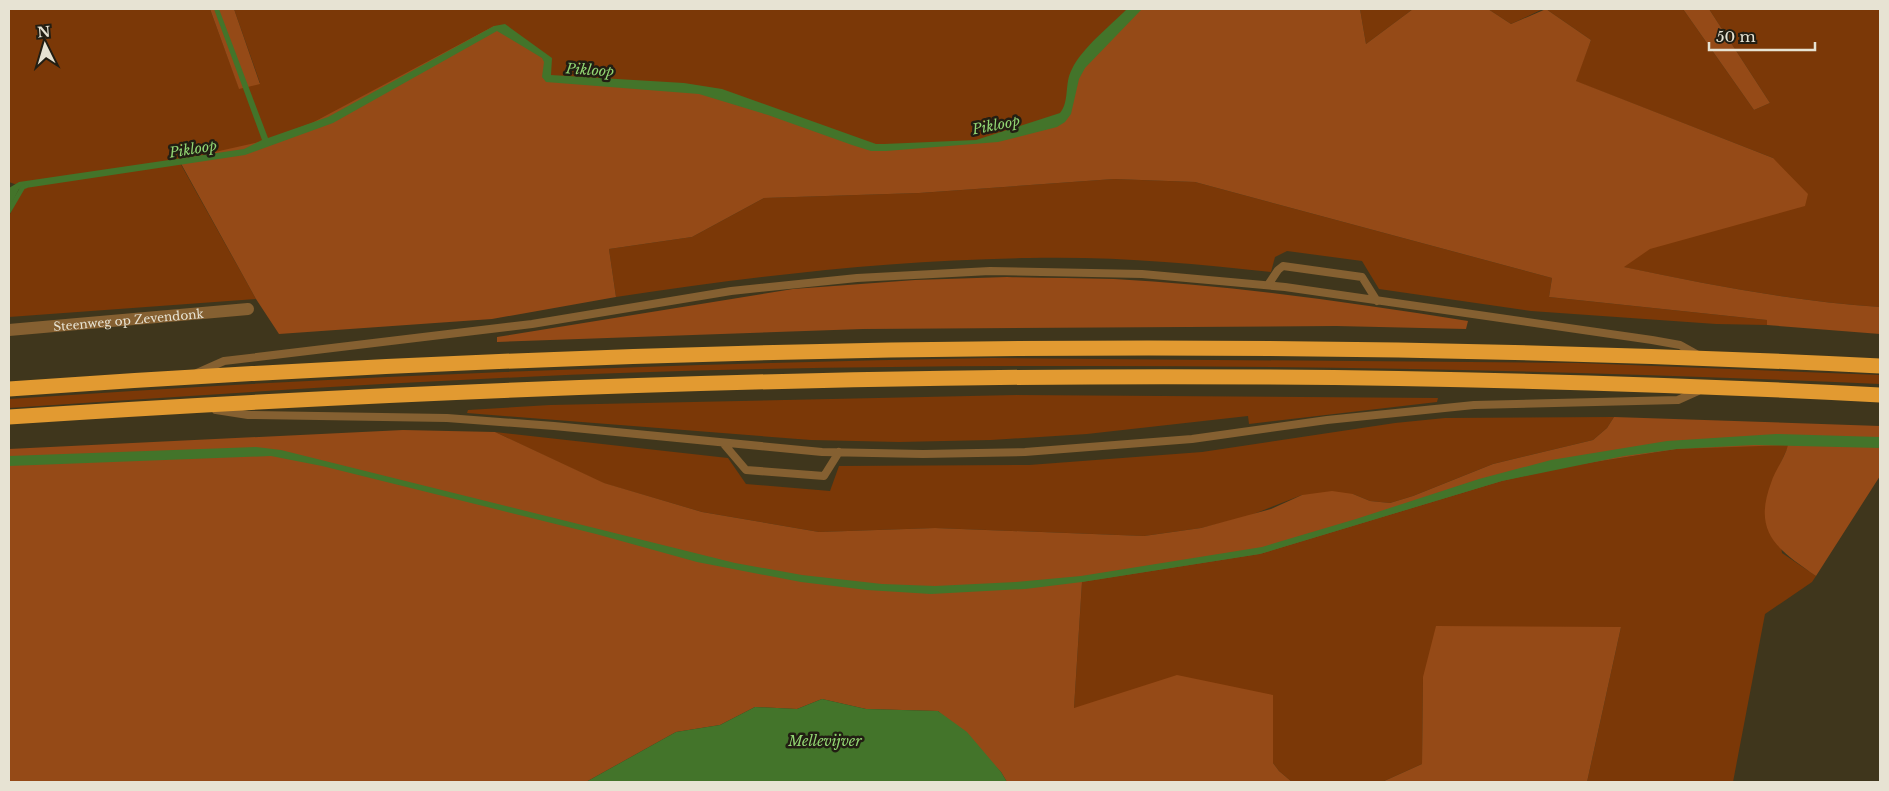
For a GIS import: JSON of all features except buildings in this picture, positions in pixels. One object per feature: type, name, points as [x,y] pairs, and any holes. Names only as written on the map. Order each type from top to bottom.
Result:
[{"type":"highway","points":[[9,389],[190,376],[668,354],[1026,348],[1310,348],[1702,357],[1880,366]]},
{"type":"highway","points":[[9,417],[423,393],[671,384],[1028,376],[1315,377],[1709,386],[1880,395]]},
{"type":"street","name":"Steenweg op Zevendonk","points":[[9,330],[248,309]]},
{"type":"lane","points":[[1268,286],[1278,270],[1283,266],[1362,276],[1377,301]]},
{"type":"lane","points":[[190,376],[224,361],[532,324],[731,291],[857,278],[990,271],[1142,274],[1268,286],[1652,340],[1680,345],[1702,357]]},
{"type":"lane","points":[[192,405],[248,415],[447,418],[838,452],[923,454],[1017,452],[1192,439],[1327,420],[1474,405],[1678,400],[1709,386]]},
{"type":"lane","points":[[723,443],[746,470],[824,476],[838,452]]},
{"type":"shaded area","points":[[9,9],[210,9],[239,88],[260,83],[234,9],[1128,9],[1067,112],[986,141],[918,146],[311,131],[179,161],[256,299],[9,317],[9,216],[23,187],[9,182]]},
{"type":"shaded area","points":[[210,9],[234,9],[260,84],[239,89]]},
{"type":"shaded area","points":[[1128,9],[1360,9],[1366,44],[1413,9],[1488,9],[1511,24],[1546,9],[1591,40],[1576,81],[1773,158],[1808,194],[1805,206],[1650,249],[1624,267],[1751,292],[1815,301],[1880,307],[1880,334],[1767,325],[1767,320],[1549,297],[1552,278],[1195,182],[1114,179],[919,193],[764,198],[692,237],[609,249],[616,297],[492,319],[279,334],[256,299],[179,160],[259,142],[312,123],[494,26],[543,55],[549,78],[688,88],[871,147],[986,141],[1067,112],[1071,85]]},
{"type":"shaded area","points":[[1360,9],[1413,9],[1366,44]]},
{"type":"shaded area","points":[[1488,9],[1543,9],[1511,24]]},
{"type":"shaded area","points":[[1546,9],[1683,9],[1754,110],[1770,103],[1709,9],[1880,9],[1880,307],[1815,301],[1751,292],[1623,267],[1773,158],[1575,81],[1591,40]]},
{"type":"shaded area","points":[[1683,9],[1709,9],[1770,103],[1754,110]]},
{"type":"shaded area","points":[[1114,179],[1195,182],[1552,278],[1549,297],[1767,320],[1767,325],[1716,324],[1531,311],[1379,289],[1362,261],[1287,251],[1275,257],[1271,272],[1120,259],[977,259],[822,270],[616,297],[609,249],[692,237],[764,198],[919,193]]},
{"type":"shaded area","points":[[1007,277],[1114,279],[1247,290],[1468,321],[1466,329],[1336,326],[863,329],[497,342],[497,337],[793,289],[915,280]]},
{"type":"shaded area","points":[[992,358],[1579,363],[1880,375],[1880,384],[1460,370],[1181,366],[901,367],[667,371],[479,379],[9,408],[9,399],[254,384],[500,372]]},
{"type":"shaded area","points":[[1016,395],[1438,398],[1437,402],[1249,424],[1248,416],[1087,434],[991,440],[899,442],[811,440],[467,413],[468,410],[550,405]]},
{"type":"shaded area","points":[[1614,417],[1607,428],[1593,440],[1493,464],[1413,496],[1390,503],[1370,501],[1353,494],[1302,495],[1246,517],[1201,528],[1144,536],[935,528],[819,532],[702,512],[603,483],[495,432],[728,458],[746,484],[830,491],[839,466],[1029,465],[1202,452],[1395,423],[1445,418]]},
{"type":"shaded area","points":[[1614,417],[1880,426],[1880,476],[1816,576],[1780,549],[1772,539],[1767,528],[1765,515],[1766,501],[1773,478],[1788,445],[1677,449],[1570,466],[1502,481],[1260,554],[1082,582],[1074,708],[1177,675],[1273,695],[1273,763],[1292,782],[1007,782],[1001,772],[938,711],[866,709],[822,699],[797,709],[755,707],[720,725],[676,732],[586,782],[9,782],[9,449],[403,430],[495,432],[604,483],[702,512],[819,532],[935,528],[1144,536],[1201,528],[1271,509],[1302,495],[1332,491],[1353,494],[1370,501],[1390,503],[1413,496],[1493,464],[1593,440],[1607,428]]},
{"type":"shaded area","points":[[1789,445],[1771,484],[1782,553],[1816,576],[1812,582],[1765,614],[1733,782],[1587,782],[1621,627],[1423,677],[1422,764],[1382,782],[1292,782],[1273,763],[1273,695],[1074,708],[1082,582],[1260,554],[1502,481],[1570,466],[1677,449]]},
{"type":"shaded area","points":[[1436,626],[1621,627],[1587,782],[1382,782],[1422,764],[1423,677]]},
{"type":"water","points":[[214,9],[219,9],[268,138],[328,117],[494,26],[505,24],[552,58],[551,75],[684,83],[722,89],[876,144],[884,144],[976,140],[1060,113],[1065,103],[1070,74],[1082,53],[1127,9],[1142,9],[1085,68],[1079,79],[1071,114],[1065,122],[1057,127],[998,142],[871,151],[768,115],[699,94],[546,82],[542,77],[544,62],[542,58],[497,31],[333,123],[245,155],[19,189],[9,209],[9,188],[19,182],[244,149],[262,140]]},
{"type":"water","points":[[1776,434],[1880,437],[1880,448],[1754,445],[1677,449],[1624,456],[1502,481],[1260,554],[1025,589],[931,594],[867,590],[801,582],[697,562],[596,534],[322,466],[271,456],[9,466],[9,456],[256,447],[281,450],[735,563],[802,575],[882,584],[935,586],[1016,582],[1081,576],[1262,547],[1479,479],[1551,460],[1667,441]]},
{"type":"water","name":"Mellevijver","points":[[822,699],[866,709],[938,711],[967,732],[1001,772],[1007,782],[586,782],[676,732],[720,725],[755,707],[797,709]]},
{"type":"waterway","name":"Pikloop","points":[[9,211],[23,187],[26,186]]}]
